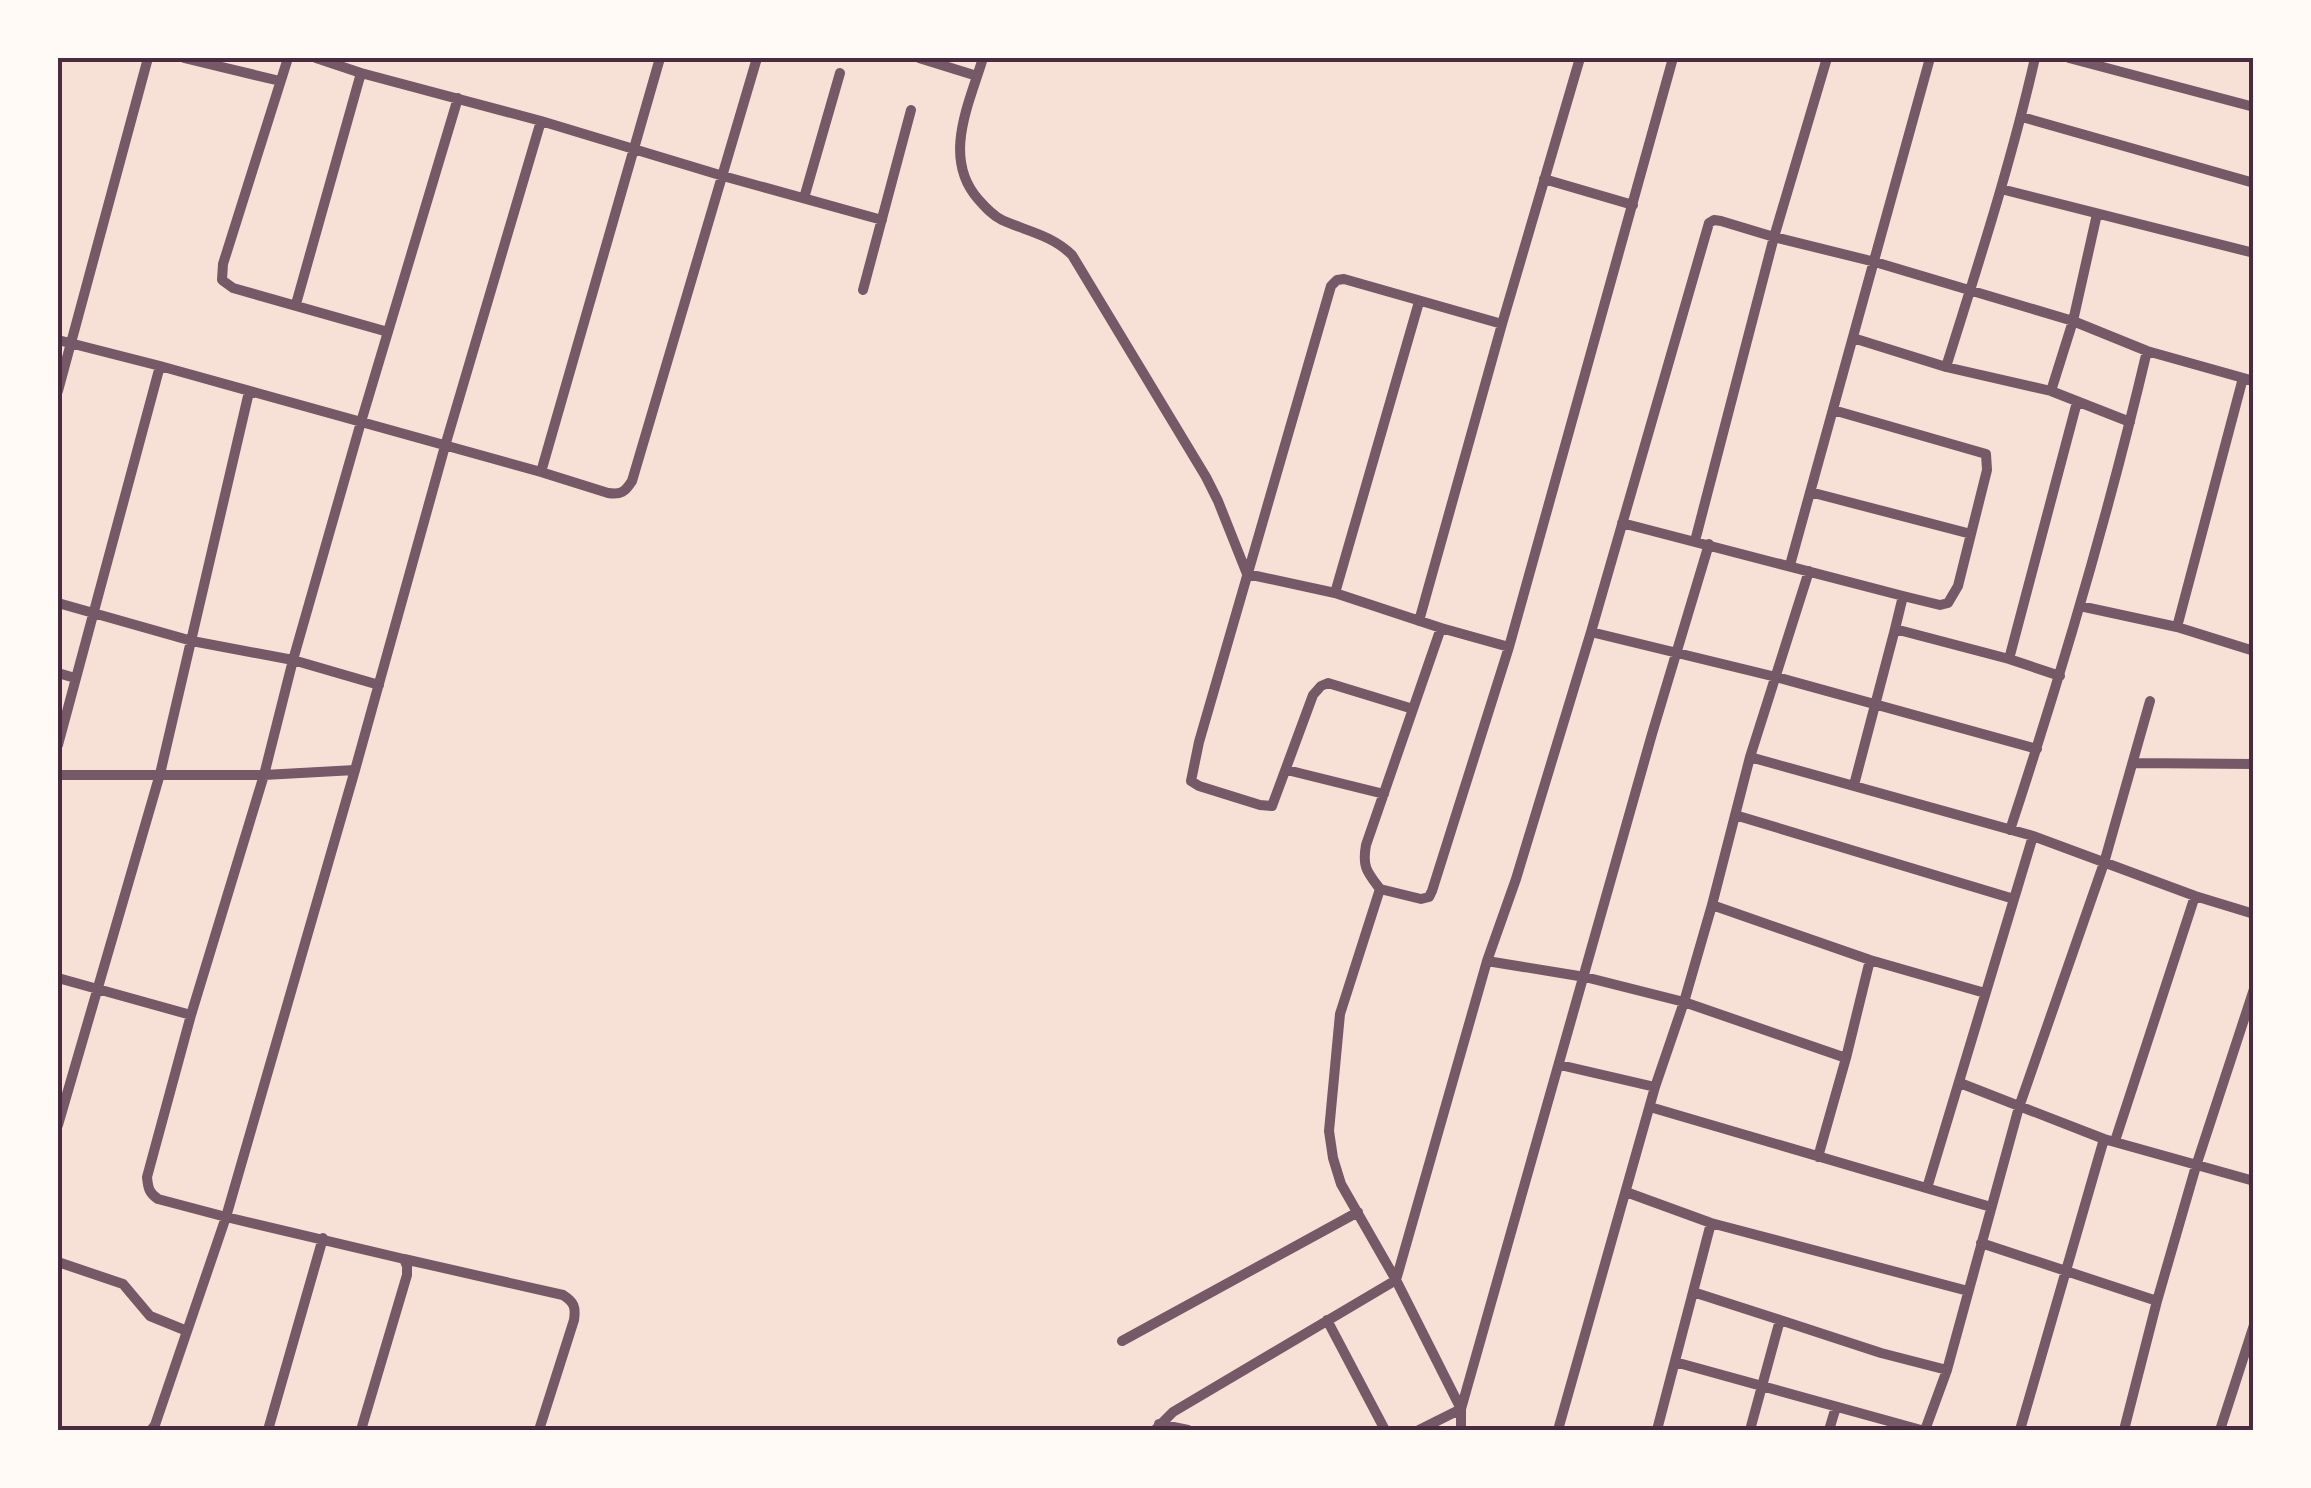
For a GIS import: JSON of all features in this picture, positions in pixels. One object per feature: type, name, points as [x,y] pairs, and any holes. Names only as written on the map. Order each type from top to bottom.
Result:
[{"type":"street","points":[[58,391],[63,342],[148,58]]},
{"type":"street","points":[[184,58],[280,81]]},
{"type":"street","points":[[288,58],[223,264],[222,280],[233,288],[388,332]]},
{"type":"street","points":[[316,58],[882,220]]},
{"type":"street","points":[[540,472],[660,58]]},
{"type":"street","points":[[63,342],[618,494],[626,491],[757,58]]},
{"type":"street","points":[[918,58],[978,76]]},
{"type":"street","points":[[983,58],[960,134],[961,172],[970,190],[996,217],[1051,238],[1072,255],[1206,477],[1248,574]]},
{"type":"street","points":[[1419,621],[1580,58]]},
{"type":"street","points":[[1441,628],[1364,858],[1366,870],[1380,889],[1421,899],[1430,897],[1509,647],[1673,58]]},
{"type":"street","points":[[1695,541],[1774,237],[1827,58]]},
{"type":"street","points":[[1790,565],[1930,58]]},
{"type":"street","points":[[1946,367],[2022,117],[2035,58]]},
{"type":"street","points":[[2069,58],[2254,107]]},
{"type":"street","points":[[296,304],[361,72]]},
{"type":"street","points":[[804,198],[840,73]]},
{"type":"street","points":[[458,98],[292,660],[264,775],[191,1015],[147,1177],[151,1194],[158,1198],[563,1295],[576,1310],[540,1430]]},
{"type":"street","points":[[863,290],[912,110]]},
{"type":"street","points":[[2022,117],[2254,184]]},
{"type":"street","points":[[150,1430],[226,1217],[542,120]]},
{"type":"street","points":[[1544,179],[1633,205]]},
{"type":"street","points":[[2001,189],[2254,253]]},
{"type":"street","points":[[2051,391],[2073,321],[2097,214]]},
{"type":"street","points":[[1157,1427],[1173,1412],[1396,1280],[1487,961],[1592,632],[1705,230],[1714,220],[1970,290],[2248,380],[2177,627]]},
{"type":"street","points":[[1414,710],[1328,683],[1314,695],[1272,806],[1191,781],[1331,286],[1344,279],[1502,324]]},
{"type":"street","points":[[1335,593],[1419,302]]},
{"type":"street","points":[[1853,338],[1946,367],[2051,391],[2130,422]]},
{"type":"street","points":[[2010,830],[2060,676],[2148,350]]},
{"type":"street","points":[[58,745],[160,366]]},
{"type":"street","points":[[58,1125],[160,774],[250,392]]},
{"type":"street","points":[[2009,659],[2077,402]]},
{"type":"street","points":[[1622,523],[1903,596],[1948,604],[1958,586],[1987,470],[1986,454],[1833,410]]},
{"type":"street","points":[[1810,492],[1971,534]]},
{"type":"street","points":[[1419,1430],[1460,1409],[1710,544]]},
{"type":"street","points":[[1558,1430],[1655,1087],[1712,905],[1750,757],[1809,571]]},
{"type":"street","points":[[1248,574],[1335,593],[1509,647]]},
{"type":"street","points":[[1854,785],[1903,596]]},
{"type":"street","points":[[58,604],[192,641],[292,660],[378,685]]},
{"type":"street","points":[[2080,606],[2177,627],[2254,651]]},
{"type":"street","points":[[1895,628],[2060,676]]},
{"type":"street","points":[[1592,632],[1677,651],[2036,748]]},
{"type":"street","points":[[58,673],[75,678]]},
{"type":"street","points":[[1674,1362],[1923,1430],[1946,1370],[2019,1107],[2104,863],[2150,701]]},
{"type":"street","points":[[1750,757],[2033,836],[2254,914]]},
{"type":"street","points":[[2134,763],[2254,764]]},
{"type":"street","points":[[58,776],[264,775],[355,770]]},
{"type":"street","points":[[1287,770],[1384,794]]},
{"type":"street","points":[[1735,814],[2014,898]]},
{"type":"street","points":[[1928,1188],[2033,836]]},
{"type":"street","points":[[1380,889],[1340,1014],[1330,1132],[1333,1158],[1342,1184],[1396,1280],[1460,1409],[1462,1430]]},
{"type":"street","points":[[2020,1430],[2067,1270],[2195,896]]},
{"type":"street","points":[[1712,905],[1870,960],[1985,992]]},
{"type":"street","points":[[1818,1156],[1870,960]]},
{"type":"street","points":[[1487,961],[1585,977],[1684,1002],[1846,1058]]},
{"type":"street","points":[[58,978],[191,1015]]},
{"type":"street","points":[[2124,1430],[2196,1166],[2254,989]]},
{"type":"street","points":[[1560,1065],[1655,1087]]},
{"type":"street","points":[[1960,1083],[2110,1140],[2254,1181]]},
{"type":"street","points":[[1650,1106],[1991,1207]]},
{"type":"street","points":[[1626,1192],[1712,1223],[1968,1291]]},
{"type":"street","points":[[1122,1341],[1358,1212]]},
{"type":"street","points":[[1657,1430],[1712,1223]]},
{"type":"street","points":[[268,1430],[323,1238]]},
{"type":"street","points":[[1981,1243],[2157,1301]]},
{"type":"street","points":[[361,1430],[407,1276],[404,1259]]},
{"type":"street","points":[[58,1262],[123,1284],[150,1316],[187,1331]]},
{"type":"street","points":[[1693,1292],[1946,1370]]},
{"type":"street","points":[[1328,1320],[1385,1430]]},
{"type":"street","points":[[1750,1430],[1780,1320]]},
{"type":"street","points":[[2220,1430],[2254,1325]]},
{"type":"street","points":[[1830,1430],[1836,1407]]},
{"type":"street","points":[[1157,1427],[1188,1430]]}]
